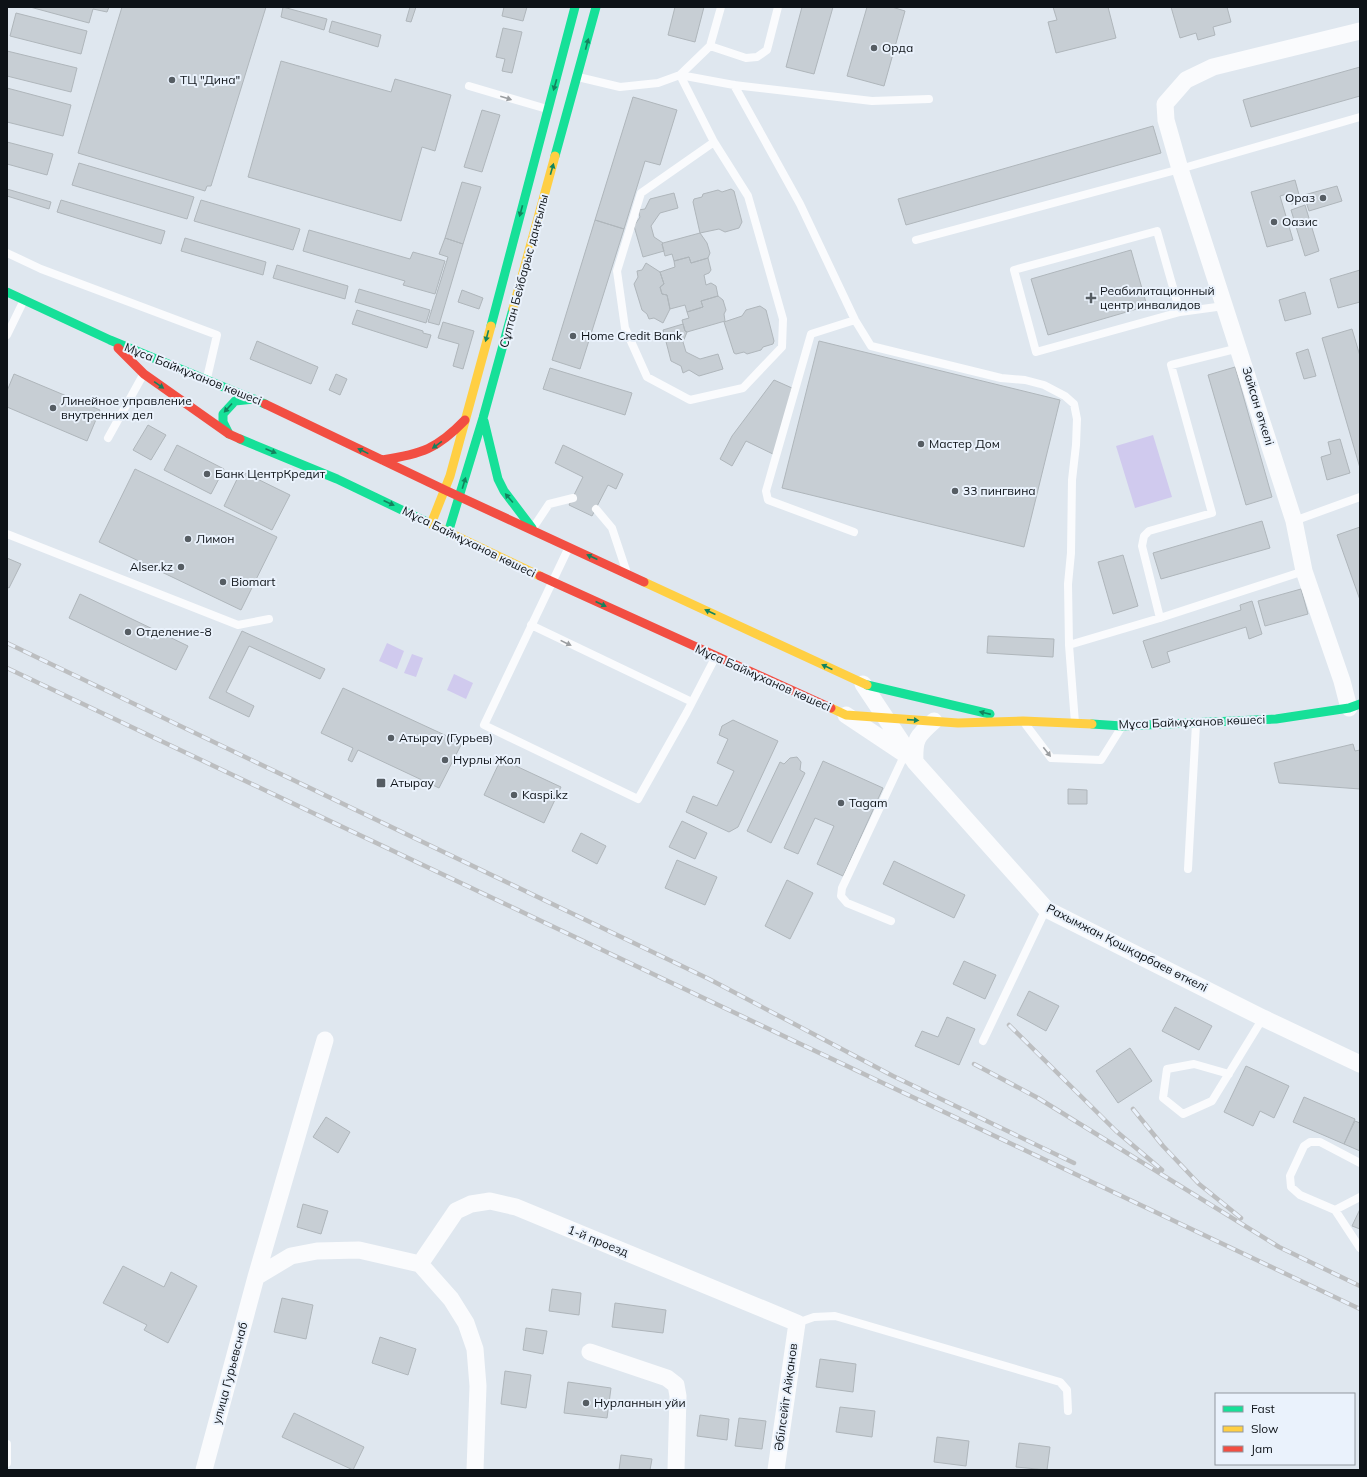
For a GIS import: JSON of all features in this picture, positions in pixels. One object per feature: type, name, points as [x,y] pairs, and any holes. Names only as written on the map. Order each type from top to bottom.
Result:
[{"type":"main road","name":"Сұлтан Бейбарыс даңғылы","points":[[431,524],[445,490],[466,419],[575,7]]},
{"type":"main road","name":"Сұлтан Бейбарыс даңғылы","points":[[448,533],[483,418],[596,7]]},
{"type":"main road","name":"Мұса Баймұханов көшесі","points":[[7,292],[110,340],[254,399],[445,490],[569,546],[863,684],[1023,721]]},
{"type":"main road","name":"Мұса Баймұханов көшесі","points":[[110,340],[144,374],[229,434],[337,479],[552,582],[846,715],[958,723],[1023,721],[1122,726],[1276,719],[1354,706]]},
{"type":"main road","points":[[229,434],[223,422],[223,414],[236,401],[254,399]]},
{"type":"main road","points":[[483,418],[498,479],[504,491],[532,529]]},
{"type":"main road","points":[[382,460],[415,456],[430,450],[452,434],[466,419]]},
{"type":"street","name":"Зайсан өткелі","points":[[1354,706],[1342,681],[1304,571],[1294,520],[1240,348],[1224,306],[1180,169],[1166,120],[1166,104],[1186,80],[1213,67],[1360,31]]},
{"type":"street","name":"Рахымжан Қошқарбаев өткелі","points":[[863,684],[910,758],[1046,909],[1263,1018],[1360,1064]]},
{"type":"street","points":[[846,715],[910,758],[919,734],[934,721]]},
{"type":"street","name":"улица Гурьевснаб","points":[[204,1470],[256,1277],[325,1040]]},
{"type":"street","name":"1-й проезд","points":[[420,1264],[456,1211],[471,1204],[490,1200],[516,1207],[797,1323]]},
{"type":"street","points":[[256,1277],[292,1256],[317,1251],[359,1250],[420,1264],[451,1299],[466,1323],[475,1349],[478,1386],[475,1470]]},
{"type":"street","name":"Әбілсейіт Айқанов","points":[[776,1470],[797,1323]]},
{"type":"street","points":[[590,1352],[667,1378],[676,1385],[678,1396],[676,1470]]},
{"type":"lane","points":[[578,76],[620,87],[658,83],[680,75],[710,46],[721,7]]},
{"type":"lane","points":[[710,46],[746,58],[757,57],[767,50],[778,7]]},
{"type":"lane","points":[[680,75],[734,85],[872,101],[929,99]]},
{"type":"lane","points":[[680,75],[714,142],[748,196],[782,319],[782,347],[743,388],[690,400],[647,377],[625,328],[617,271],[641,193],[714,142]]},
{"type":"lane","points":[[734,85],[800,204],[855,320],[871,346],[1001,378],[1025,380],[1044,385],[1065,396],[1074,404],[1077,419],[1072,480],[1072,553],[1068,584],[1069,644],[1075,723]]},
{"type":"lane","points":[[469,86],[548,109]]},
{"type":"lane","points":[[916,240],[1180,169],[1360,117]]},
{"type":"lane","points":[[1180,312],[1157,231],[1014,270],[1036,352],[1180,312],[1224,306]]},
{"type":"lane","points":[[7,253],[41,269],[217,335],[207,381]]},
{"type":"lane","points":[[7,335],[24,300]]},
{"type":"lane","points":[[854,532],[768,500],[766,492],[811,334],[855,320]]},
{"type":"lane","points":[[1160,618],[1142,546],[1144,536],[1149,531],[1212,513],[1171,365],[1240,348]]},
{"type":"lane","points":[[108,438],[144,374]]},
{"type":"lane","points":[[1294,520],[1360,497]]},
{"type":"lane","points":[[532,529],[549,504],[573,498]]},
{"type":"lane","points":[[596,509],[612,528],[628,574]]},
{"type":"lane","points":[[7,534],[238,625],[269,619]]},
{"type":"lane","points":[[569,546],[484,725],[638,799],[692,702],[715,657]]},
{"type":"lane","points":[[1069,644],[1160,618],[1304,571]]},
{"type":"lane","points":[[531,625],[692,702]]},
{"type":"lane","points":[[1023,721],[1051,758],[1101,760],[1122,726]]},
{"type":"lane","points":[[1188,869],[1196,723]]},
{"type":"lane","points":[[891,921],[847,903],[841,896],[842,888],[910,758]]},
{"type":"lane","points":[[983,1041],[1046,909]]},
{"type":"lane","points":[[1229,1074],[1194,1064],[1167,1069],[1163,1098],[1183,1114],[1212,1101],[1229,1074],[1263,1018]]},
{"type":"lane","points":[[1360,1163],[1320,1142],[1310,1142],[1304,1146],[1290,1176],[1291,1187],[1300,1195],[1335,1210],[1360,1248]]},
{"type":"lane","points":[[1335,1210],[1360,1197]]},
{"type":"lane","points":[[797,1323],[814,1317],[835,1316],[1060,1382],[1067,1390],[1068,1411]]},
{"type":"lane","points":[[7,1444],[7,1463]]},
{"type":"shaded area","points":[[1153,435],[1172,497],[1135,508],[1116,446]]},
{"type":"shaded area","points":[[387,643],[404,651],[397,669],[379,661]]},
{"type":"shaded area","points":[[412,654],[423,658],[416,677],[404,673]]},
{"type":"shaded area","points":[[454,674],[473,683],[466,699],[447,690]]},
{"type":"building","points":[[30,7],[109,7],[107,12],[93,9],[89,23]]},
{"type":"building","name":"ТЦ \"Дина\"","points":[[122,7],[266,7],[211,186],[207,186],[205,191],[78,153]]},
{"type":"building","points":[[283,7],[327,19],[324,30],[281,17]]},
{"type":"building","points":[[410,7],[416,7],[411,22],[406,21]]},
{"type":"building","points":[[504,7],[527,7],[523,21],[502,16]]},
{"type":"building","points":[[675,7],[704,7],[695,42],[668,35]]},
{"type":"building","points":[[802,7],[833,7],[814,74],[786,67]]},
{"type":"building","points":[[867,7],[892,7],[905,11],[884,86],[847,76]]},
{"type":"building","points":[[1053,7],[1108,7],[1116,38],[1056,53],[1048,22],[1057,20]]},
{"type":"building","points":[[1171,7],[1227,7],[1231,22],[1213,27],[1215,35],[1198,40],[1196,33],[1180,38]]},
{"type":"building","points":[[16,13],[87,31],[81,54],[10,36]]},
{"type":"building","points":[[332,21],[381,35],[378,47],[329,32]]},
{"type":"building","points":[[503,28],[522,32],[512,73],[502,71],[505,59],[496,57]]},
{"type":"building","points":[[7,51],[77,68],[71,92],[7,76]]},
{"type":"building","points":[[281,61],[391,92],[395,79],[451,95],[435,151],[422,147],[401,221],[248,177]]},
{"type":"building","points":[[1360,67],[1360,96],[1251,127],[1243,100]]},
{"type":"building","points":[[7,88],[71,105],[63,136],[7,122]]},
{"type":"building","points":[[633,97],[677,110],[660,165],[645,161],[624,229],[595,220]]},
{"type":"building","points":[[482,110],[500,115],[482,172],[464,167]]},
{"type":"building","points":[[1153,126],[1161,153],[906,225],[898,199]]},
{"type":"building","points":[[7,142],[53,154],[47,175],[7,164]]},
{"type":"building","points":[[79,163],[194,197],[187,219],[72,185]]},
{"type":"building","name":"Оазис","points":[[1295,180],[1301,202],[1291,204],[1287,194],[1280,196],[1293,240],[1267,247],[1251,192]]},
{"type":"building","points":[[462,182],[481,187],[463,244],[445,238]]},
{"type":"building","name":"Ораз","points":[[1337,186],[1342,201],[1309,211],[1304,195]]},
{"type":"building","points":[[7,189],[51,202],[49,209],[7,196]]},
{"type":"building","points":[[731,189],[734,191],[742,222],[739,228],[725,232],[719,229],[700,233],[693,202],[694,199],[702,197],[703,194],[718,190],[722,192]]},
{"type":"building","points":[[674,193],[678,208],[660,213],[651,226],[654,237],[663,243],[664,251],[643,257],[634,226],[640,217],[638,210],[645,209],[650,199]]},
{"type":"building","points":[[61,200],[165,231],[161,244],[57,212]]},
{"type":"building","points":[[201,200],[300,229],[293,250],[194,221]]},
{"type":"building","points":[[1305,205],[1319,251],[1305,256],[1291,210]]},
{"type":"building","points":[[595,220],[624,229],[580,369],[552,360]]},
{"type":"building","points":[[309,230],[410,259],[413,252],[445,261],[435,294],[403,285],[405,281],[303,251]]},
{"type":"building","points":[[700,233],[707,243],[710,253],[708,258],[691,263],[689,257],[674,261],[672,254],[665,256],[663,243]]},
{"type":"building","points":[[185,238],[266,262],[263,275],[181,251]]},
{"type":"building","points":[[445,238],[463,244],[439,325],[428,322],[448,257],[439,254]]},
{"type":"building","name":"Реабилитационный центр инвалидов","points":[[1131,250],[1147,306],[1048,335],[1031,279]]},
{"type":"building","points":[[689,257],[691,263],[708,258],[711,270],[709,273],[704,275],[706,285],[711,283],[716,286],[718,296],[701,301],[703,307],[687,312],[685,305],[670,309],[667,295],[662,294],[660,287],[664,284],[660,272],[675,267],[674,261]]},
{"type":"building","points":[[646,263],[660,272],[664,284],[660,287],[662,294],[667,295],[670,309],[663,323],[654,318],[649,319],[647,314],[642,310],[634,284],[638,277],[637,271],[642,270]]},
{"type":"building","points":[[277,265],[348,286],[345,299],[273,278]]},
{"type":"building","points":[[1360,270],[1360,302],[1338,308],[1330,279]]},
{"type":"building","points":[[359,289],[430,310],[426,323],[355,302]]},
{"type":"building","points":[[462,290],[483,298],[479,309],[458,302]]},
{"type":"building","points":[[1305,292],[1311,314],[1285,321],[1279,300]]},
{"type":"building","points":[[718,296],[723,300],[726,310],[724,314],[725,321],[687,332],[685,331],[682,320],[689,318],[687,312],[703,307],[701,301]]},
{"type":"building","points":[[760,306],[766,310],[774,341],[773,344],[763,347],[761,350],[747,354],[744,352],[734,353],[724,322],[742,316],[746,310]]},
{"type":"building","points":[[357,310],[423,331],[423,333],[431,335],[427,348],[352,324]]},
{"type":"building","points":[[443,322],[474,331],[463,369],[453,366],[459,344],[438,338]]},
{"type":"building","points":[[683,324],[685,331],[687,332],[683,342],[686,352],[700,359],[718,354],[723,369],[699,376],[689,370],[683,373],[681,366],[671,361],[663,330]]},
{"type":"building","points":[[1352,329],[1360,356],[1360,468],[1322,338]]},
{"type":"building","points":[[257,341],[318,367],[311,384],[250,359]]},
{"type":"building","name":"Мастер Дом","points":[[819,341],[1060,400],[1024,547],[782,488]]},
{"type":"building","points":[[1308,349],[1316,376],[1304,379],[1296,353]]},
{"type":"building","points":[[1235,367],[1272,497],[1246,505],[1208,375]]},
{"type":"building","points":[[550,368],[632,393],[625,415],[543,389]]},
{"type":"building","name":"Линейное управление внутренних дел","points":[[14,374],[100,410],[87,441],[7,407],[7,391]]},
{"type":"building","points":[[336,374],[347,379],[340,395],[329,390]]},
{"type":"building","points":[[774,380],[792,388],[775,455],[746,441],[732,466],[720,459],[732,436]]},
{"type":"building","points":[[148,425],[166,435],[151,460],[133,450]]},
{"type":"building","points":[[1340,439],[1350,473],[1327,480],[1321,457],[1331,454],[1328,442]]},
{"type":"building","points":[[177,445],[224,469],[211,494],[164,470]]},
{"type":"building","points":[[563,445],[623,474],[616,489],[608,485],[592,516],[569,505],[583,477],[555,463]]},
{"type":"building","name":"Лимон","points":[[135,469],[277,537],[241,610],[99,542]]},
{"type":"building","points":[[241,471],[290,495],[272,530],[224,506]]},
{"type":"building","points":[[1262,521],[1270,548],[1161,579],[1153,553]]},
{"type":"building","points":[[1360,527],[1360,600],[1337,535]]},
{"type":"building","points":[[1123,555],[1138,606],[1113,614],[1098,562]]},
{"type":"building","points":[[7,558],[21,564],[9,588],[7,587]]},
{"type":"building","points":[[1301,589],[1308,614],[1265,626],[1258,601]]},
{"type":"building","name":"Отделение-8","points":[[80,594],[188,646],[176,670],[69,618]]},
{"type":"building","points":[[1252,601],[1262,634],[1249,639],[1246,627],[1167,652],[1170,662],[1152,668],[1143,641],[1241,610],[1240,605]]},
{"type":"building","points":[[242,631],[325,669],[320,679],[249,646],[226,692],[254,706],[249,717],[209,698]]},
{"type":"building","points":[[988,636],[1054,639],[1053,657],[987,653]]},
{"type":"building","name":"Атырау (Гурьев)","points":[[343,688],[462,743],[439,788],[358,750],[352,762],[348,760],[353,748],[321,733]]},
{"type":"building","points":[[733,720],[778,741],[738,827],[729,832],[686,812],[693,796],[717,806],[734,771],[717,763],[728,739],[719,735],[722,726]]},
{"type":"building","points":[[1353,744],[1355,751],[1360,750],[1360,789],[1279,783],[1274,763]]},
{"type":"building","points":[[797,757],[801,762],[800,770],[805,773],[771,843],[747,831],[780,762],[784,764],[790,758]]},
{"type":"building","points":[[501,759],[561,787],[544,823],[484,795]]},
{"type":"building","points":[[823,761],[883,788],[843,876],[817,864],[834,826],[815,818],[798,854],[784,848]]},
{"type":"building","points":[[1068,789],[1087,790],[1087,804],[1068,804]]},
{"type":"building","points":[[682,821],[707,833],[695,859],[669,847]]},
{"type":"building","points":[[581,833],[606,846],[597,864],[572,851]]},
{"type":"building","points":[[677,860],[717,877],[705,905],[665,888]]},
{"type":"building","points":[[894,861],[965,895],[954,918],[883,884]]},
{"type":"building","points":[[787,880],[813,893],[790,939],[765,926]]},
{"type":"building","points":[[964,961],[996,975],[985,999],[953,984]]},
{"type":"building","points":[[1029,991],[1059,1006],[1046,1031],[1017,1015]]},
{"type":"building","points":[[1175,1007],[1212,1026],[1199,1050],[1162,1031]]},
{"type":"building","points":[[947,1017],[975,1029],[959,1065],[915,1046],[922,1031],[938,1037]]},
{"type":"building","points":[[1130,1048],[1152,1081],[1118,1103],[1096,1071]]},
{"type":"building","points":[[1246,1066],[1289,1086],[1274,1118],[1260,1111],[1253,1126],[1224,1112]]},
{"type":"building","points":[[1304,1097],[1355,1119],[1344,1144],[1293,1122]]},
{"type":"building","points":[[326,1117],[350,1132],[338,1153],[313,1137]]},
{"type":"building","points":[[1355,1121],[1360,1123],[1360,1151],[1344,1144]]},
{"type":"building","points":[[303,1204],[328,1211],[321,1234],[297,1227]]},
{"type":"building","points":[[1360,1209],[1360,1229],[1352,1226]]},
{"type":"building","points":[[123,1266],[164,1287],[171,1272],[197,1286],[168,1343],[144,1330],[147,1325],[103,1303]]},
{"type":"building","points":[[552,1289],[581,1293],[579,1315],[549,1311]]},
{"type":"building","points":[[282,1298],[313,1305],[306,1339],[274,1332]]},
{"type":"building","points":[[615,1303],[666,1310],[663,1333],[612,1327]]},
{"type":"building","points":[[526,1328],[547,1331],[543,1354],[523,1350]]},
{"type":"building","points":[[380,1337],[416,1349],[408,1375],[372,1363]]},
{"type":"building","points":[[820,1359],[856,1364],[853,1392],[816,1387]]},
{"type":"building","points":[[505,1371],[531,1375],[526,1408],[501,1404]]},
{"type":"building","points":[[568,1382],[611,1388],[607,1418],[564,1413]]},
{"type":"building","points":[[840,1407],[875,1411],[872,1437],[836,1432]]},
{"type":"building","points":[[294,1413],[364,1447],[353,1470],[282,1437]]},
{"type":"building","points":[[700,1415],[729,1419],[727,1440],[697,1436]]},
{"type":"building","points":[[739,1418],[766,1421],[762,1449],[735,1446]]},
{"type":"building","points":[[937,1437],[969,1441],[966,1466],[934,1462]]},
{"type":"building","points":[[1019,1443],[1050,1447],[1047,1470],[1016,1467]]},
{"type":"building","points":[[621,1455],[652,1459],[650,1470],[619,1470]]},
{"type":"railway","points":[[7,643],[709,979],[893,1076],[1074,1163]]},
{"type":"railway","points":[[7,668],[1360,1309]]},
{"type":"railway","points":[[1009,1025],[1116,1131],[1162,1170]]},
{"type":"railway","points":[[974,1064],[1038,1098],[1279,1247],[1360,1286]]},
{"type":"railway","points":[[1133,1109],[1163,1146],[1199,1184],[1241,1218]]},
{"type":"traffic: fast","points":[[491,326],[575,7]]},
{"type":"traffic: fast","points":[[555,156],[596,7]]},
{"type":"traffic: fast","points":[[7,292],[110,340],[265,404]]},
{"type":"traffic: fast","points":[[448,533],[483,418],[513,309]]},
{"type":"traffic: fast","points":[[229,434],[223,422],[223,414],[235,401],[254,399]]},
{"type":"traffic: fast","points":[[484,421],[498,479],[504,491],[532,528]]},
{"type":"traffic: fast","points":[[240,439],[337,479],[431,524]]},
{"type":"traffic: fast","points":[[867,685],[990,714]]},
{"type":"traffic: fast","points":[[1092,724],[1122,726],[1276,719],[1349,708],[1360,704]]},
{"type":"traffic: slow","points":[[513,309],[555,156]]},
{"type":"traffic: slow","points":[[491,326],[450,476],[431,524],[540,576]]},
{"type":"traffic: slow","points":[[644,582],[867,685]]},
{"type":"traffic: slow","points":[[831,708],[846,715],[958,723],[1023,721],[1092,724]]},
{"type":"traffic: jam","points":[[118,348],[144,374],[229,434],[240,439]]},
{"type":"traffic: jam","points":[[265,404],[445,490]]},
{"type":"traffic: jam","points":[[382,460],[428,449],[446,438],[465,420]]},
{"type":"traffic: jam","points":[[445,490],[644,582]]},
{"type":"traffic: jam","points":[[540,576],[831,708]]},
{"type":"place","name":"Орда","points":[[874,48]]},
{"type":"place","name":"ТЦ \"Дина\"","points":[[172,80]]},
{"type":"place","name":"Ораз","points":[[1323,198]]},
{"type":"place","name":"Оазис","points":[[1274,222]]},
{"type":"place","name":"Реабилитационный центр инвалидов","points":[[1091,298]]},
{"type":"place","name":"Home Credit Bank","points":[[573,336]]},
{"type":"place","name":"Линейное управление внутренних дел","points":[[53,408]]},
{"type":"place","name":"Мастер Дом","points":[[921,444]]},
{"type":"place","name":"Банк ЦентрКредит","points":[[207,474]]},
{"type":"place","name":"33 пингвина","points":[[955,491]]},
{"type":"place","name":"Лимон","points":[[188,539]]},
{"type":"place","name":"Alser.kz","points":[[181,567]]},
{"type":"place","name":"Biomart","points":[[223,582]]},
{"type":"place","name":"Отделение-8","points":[[128,632]]},
{"type":"place","name":"Атырау (Гурьев)","points":[[391,738]]},
{"type":"place","name":"Нурлы Жол","points":[[445,760]]},
{"type":"place","name":"Атырау","points":[[381,783]]},
{"type":"place","name":"Kaspi.kz","points":[[514,795]]},
{"type":"place","name":"Tagam","points":[[841,803]]},
{"type":"place","name":"Нурланнын уйи","points":[[586,1403]]}]
